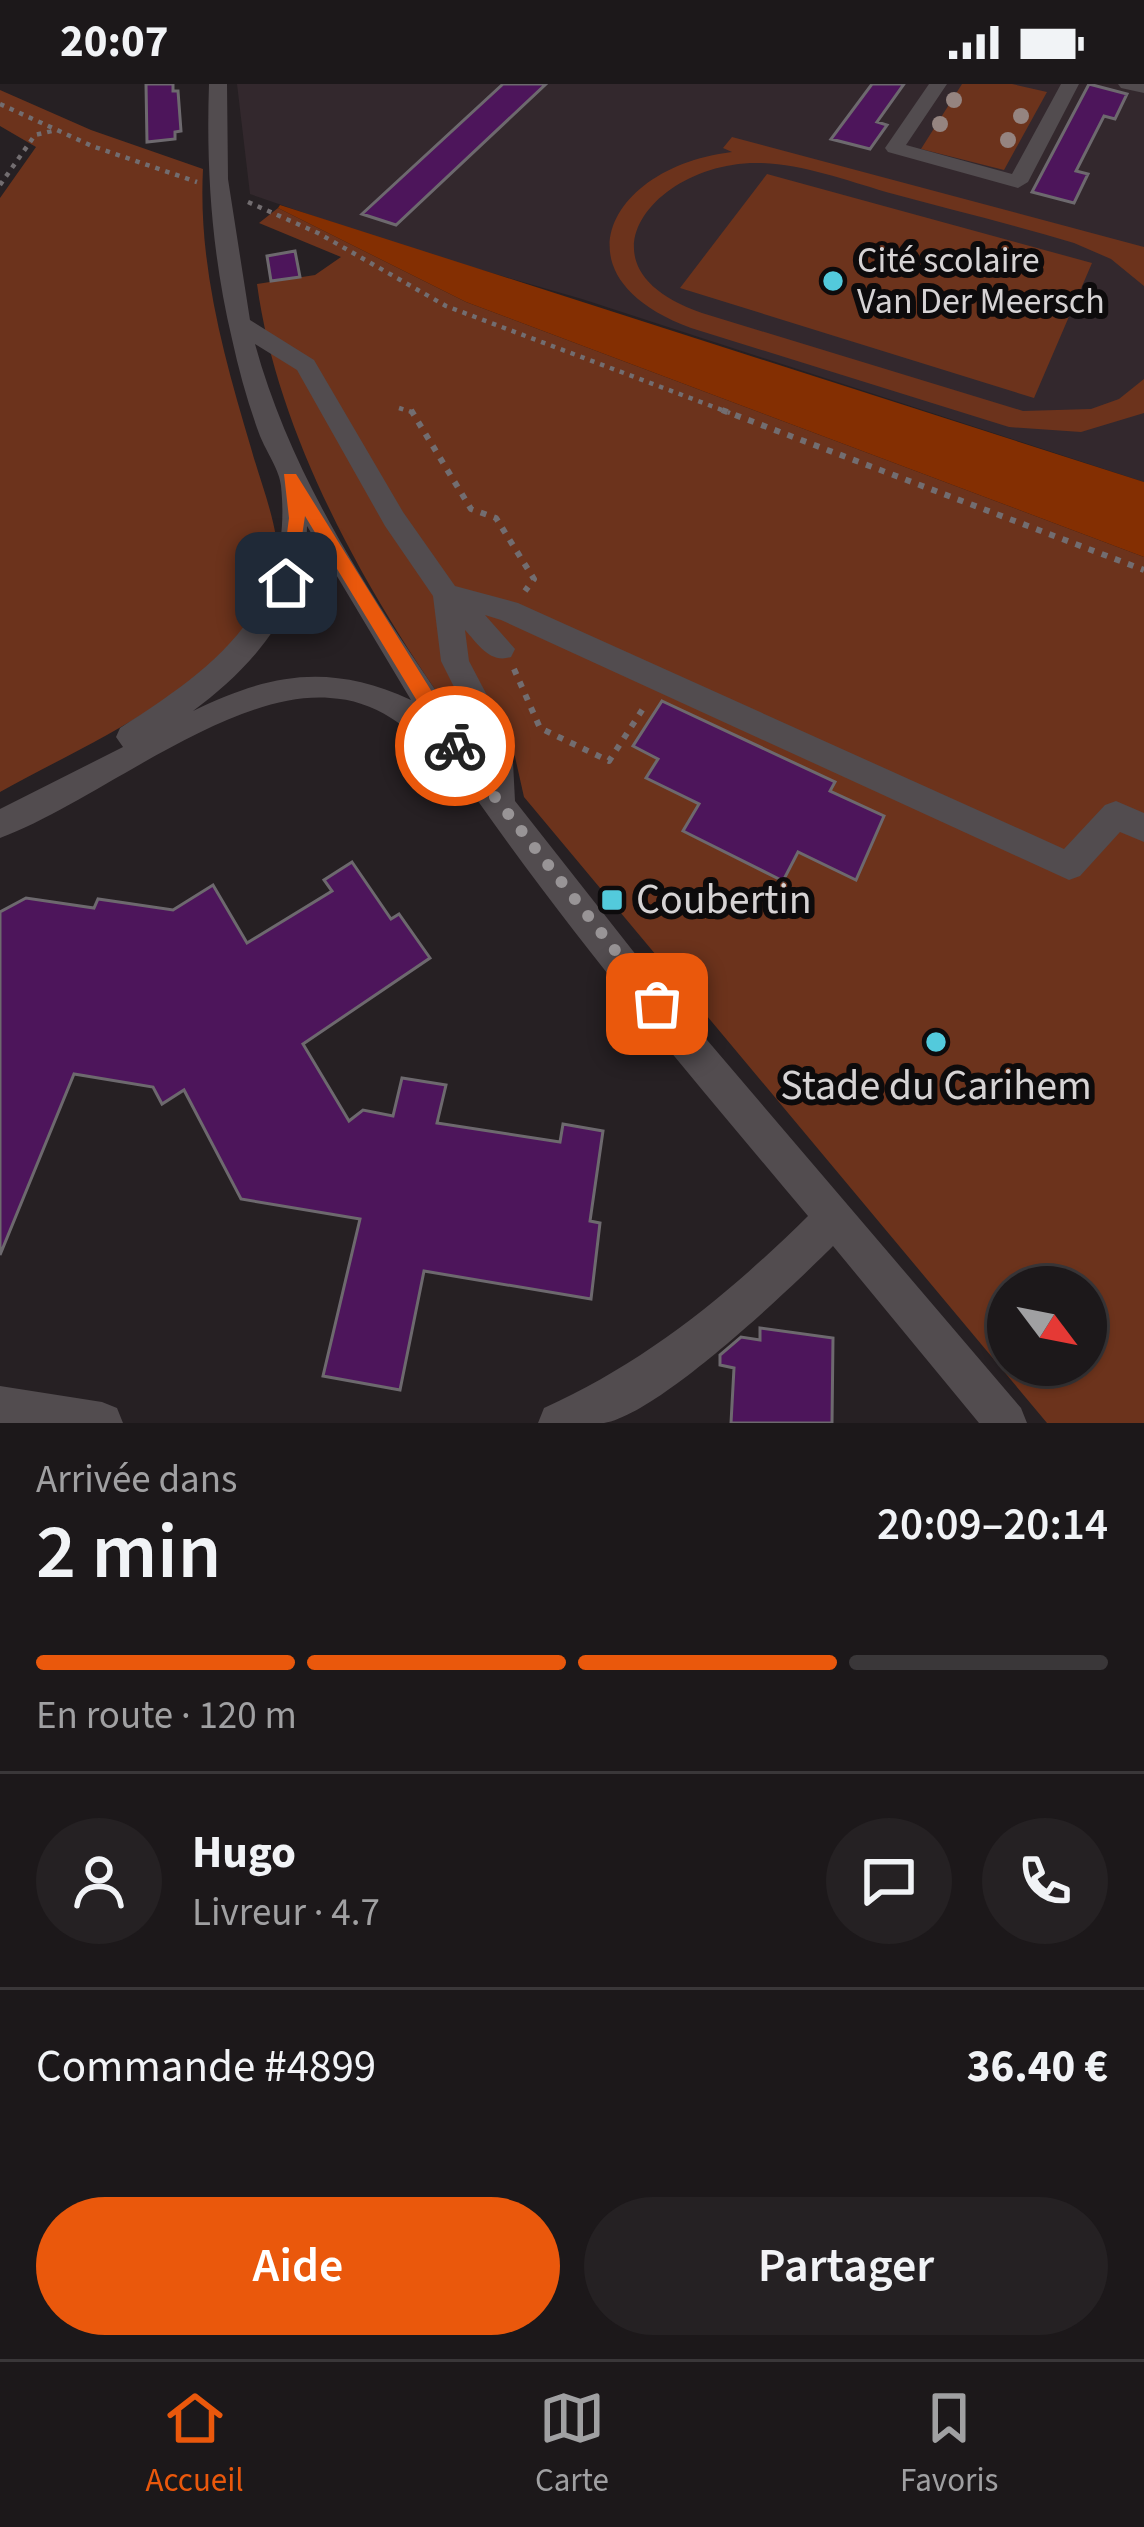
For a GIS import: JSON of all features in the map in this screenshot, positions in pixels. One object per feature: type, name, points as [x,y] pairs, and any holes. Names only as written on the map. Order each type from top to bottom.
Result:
[{"type":"street","points":[[202,84],[217,137]]},
{"type":"street","points":[[218,84],[217,137],[240,324],[262,405],[290,478],[380,632],[500,809],[1006,1423]]},
{"type":"street","points":[[938,84],[895,148],[1018,182],[1070,84]]},
{"type":"street","points":[[1127,84],[1144,88]]},
{"type":"street","points":[[240,324],[306,365],[394,519],[446,594],[501,649]]},
{"type":"street","points":[[0,821],[172,711],[241,655],[274,610],[293,561],[297,518],[290,478]]},
{"type":"street","points":[[446,594],[508,611],[1069,866],[1117,815],[1144,828]]},
{"type":"street","points":[[446,594],[455,661],[497,742],[500,809]]},
{"type":"street","points":[[0,821],[215,712],[286,687],[338,686],[384,699],[429,729],[473,774]]},
{"type":"street","points":[[559,1423],[592,1410],[646,1377],[774,1278],[834,1218]]},
{"type":"street","points":[[0,1407],[103,1423]]},
{"type":"path","points":[[0,104],[193,182]]},
{"type":"path","points":[[0,185],[35,135],[56,130]]},
{"type":"path","points":[[242,199],[318,233],[446,306],[1144,570]]},
{"type":"path","points":[[398,408],[414,411],[471,509],[496,518],[534,579],[508,611]]},
{"type":"path","points":[[501,649],[540,728],[610,761],[662,681]]},
{"type":"shaded area","name":"Cité scolaire Van Der Meersch","points":[[237,84],[1144,84],[1144,482],[582,299],[412,250],[250,194]]},
{"type":"shaded area","points":[[962,84],[1012,84],[1047,92],[1004,170],[921,149]]},
{"type":"shaded area","points":[[0,90],[91,130],[203,169],[205,240],[215,310],[277,547],[270,582],[256,614],[197,676],[134,720],[0,792],[0,198],[36,147],[0,126]]},
{"type":"shaded area","points":[[732,137],[1144,247],[1144,286],[1111,259],[1074,243],[823,173],[759,163],[721,167],[688,179],[660,197],[642,220],[634,245],[640,270],[662,293],[702,313],[1023,411],[1091,409],[1119,399],[1144,379],[1144,413],[1081,432],[1009,427],[691,328],[647,306],[621,281],[610,253],[613,226],[629,200],[655,178],[690,161],[732,152],[723,148]]},
{"type":"shaded area","points":[[767,174],[1092,263],[1034,398],[680,288]]},
{"type":"shaded area","name":"Stade du Carihem","points":[[278,208],[466,302],[1144,557],[1144,1423],[1047,1423],[1016,1386],[1107,1386],[1107,1266],[987,1266],[987,1351],[524,797],[511,739],[476,747],[440,696],[339,528],[287,407],[269,345],[257,284],[315,275],[341,257],[259,223]]},
{"type":"shaded area","points":[[278,208],[1144,482],[1144,557],[466,302]]},
{"type":"building","points":[[146,84],[173,84],[173,91],[178,91],[181,131],[175,132],[175,139],[147,142]]},
{"type":"building","points":[[503,84],[546,84],[396,225],[362,214]]},
{"type":"building","points":[[872,84],[904,84],[877,122],[887,125],[870,149],[831,139]]},
{"type":"building","points":[[1089,84],[1127,94],[1115,119],[1104,116],[1076,171],[1088,174],[1074,203],[1032,192]]},
{"type":"building","points":[[295,251],[300,277],[271,281],[267,256]]},
{"type":"building","points":[[662,701],[835,782],[830,791],[884,816],[856,880],[798,852],[783,881],[683,831],[699,804],[646,778],[658,759],[633,746]]},
{"type":"building","points":[[352,862],[391,919],[399,914],[430,958],[303,1044],[349,1121],[363,1110],[393,1116],[402,1078],[446,1085],[437,1123],[560,1142],[563,1124],[603,1131],[590,1221],[600,1223],[591,1299],[424,1271],[400,1390],[323,1376],[360,1219],[241,1199],[184,1090],[162,1104],[153,1087],[74,1074],[0,1255],[0,912],[26,898],[94,908],[98,899],[173,910],[213,885],[247,943],[332,891],[324,880]]},
{"type":"building","points":[[760,1328],[833,1338],[832,1423],[731,1423],[734,1368],[720,1365],[720,1355],[741,1337],[760,1340]]},
{"type":"way so far","points":[[455,746],[657,1004]]},
{"type":"place","name":"Cité scolaire Van Der Meersch","points":[[833,281]]},
{"type":"place","name":"Coubertin","points":[[612,900]]},
{"type":"place","name":"Stade du Carihem","points":[[936,1042]]},
{"type":"route","points":[[286,583],[297,518],[290,478],[359,597],[455,746]]}]
